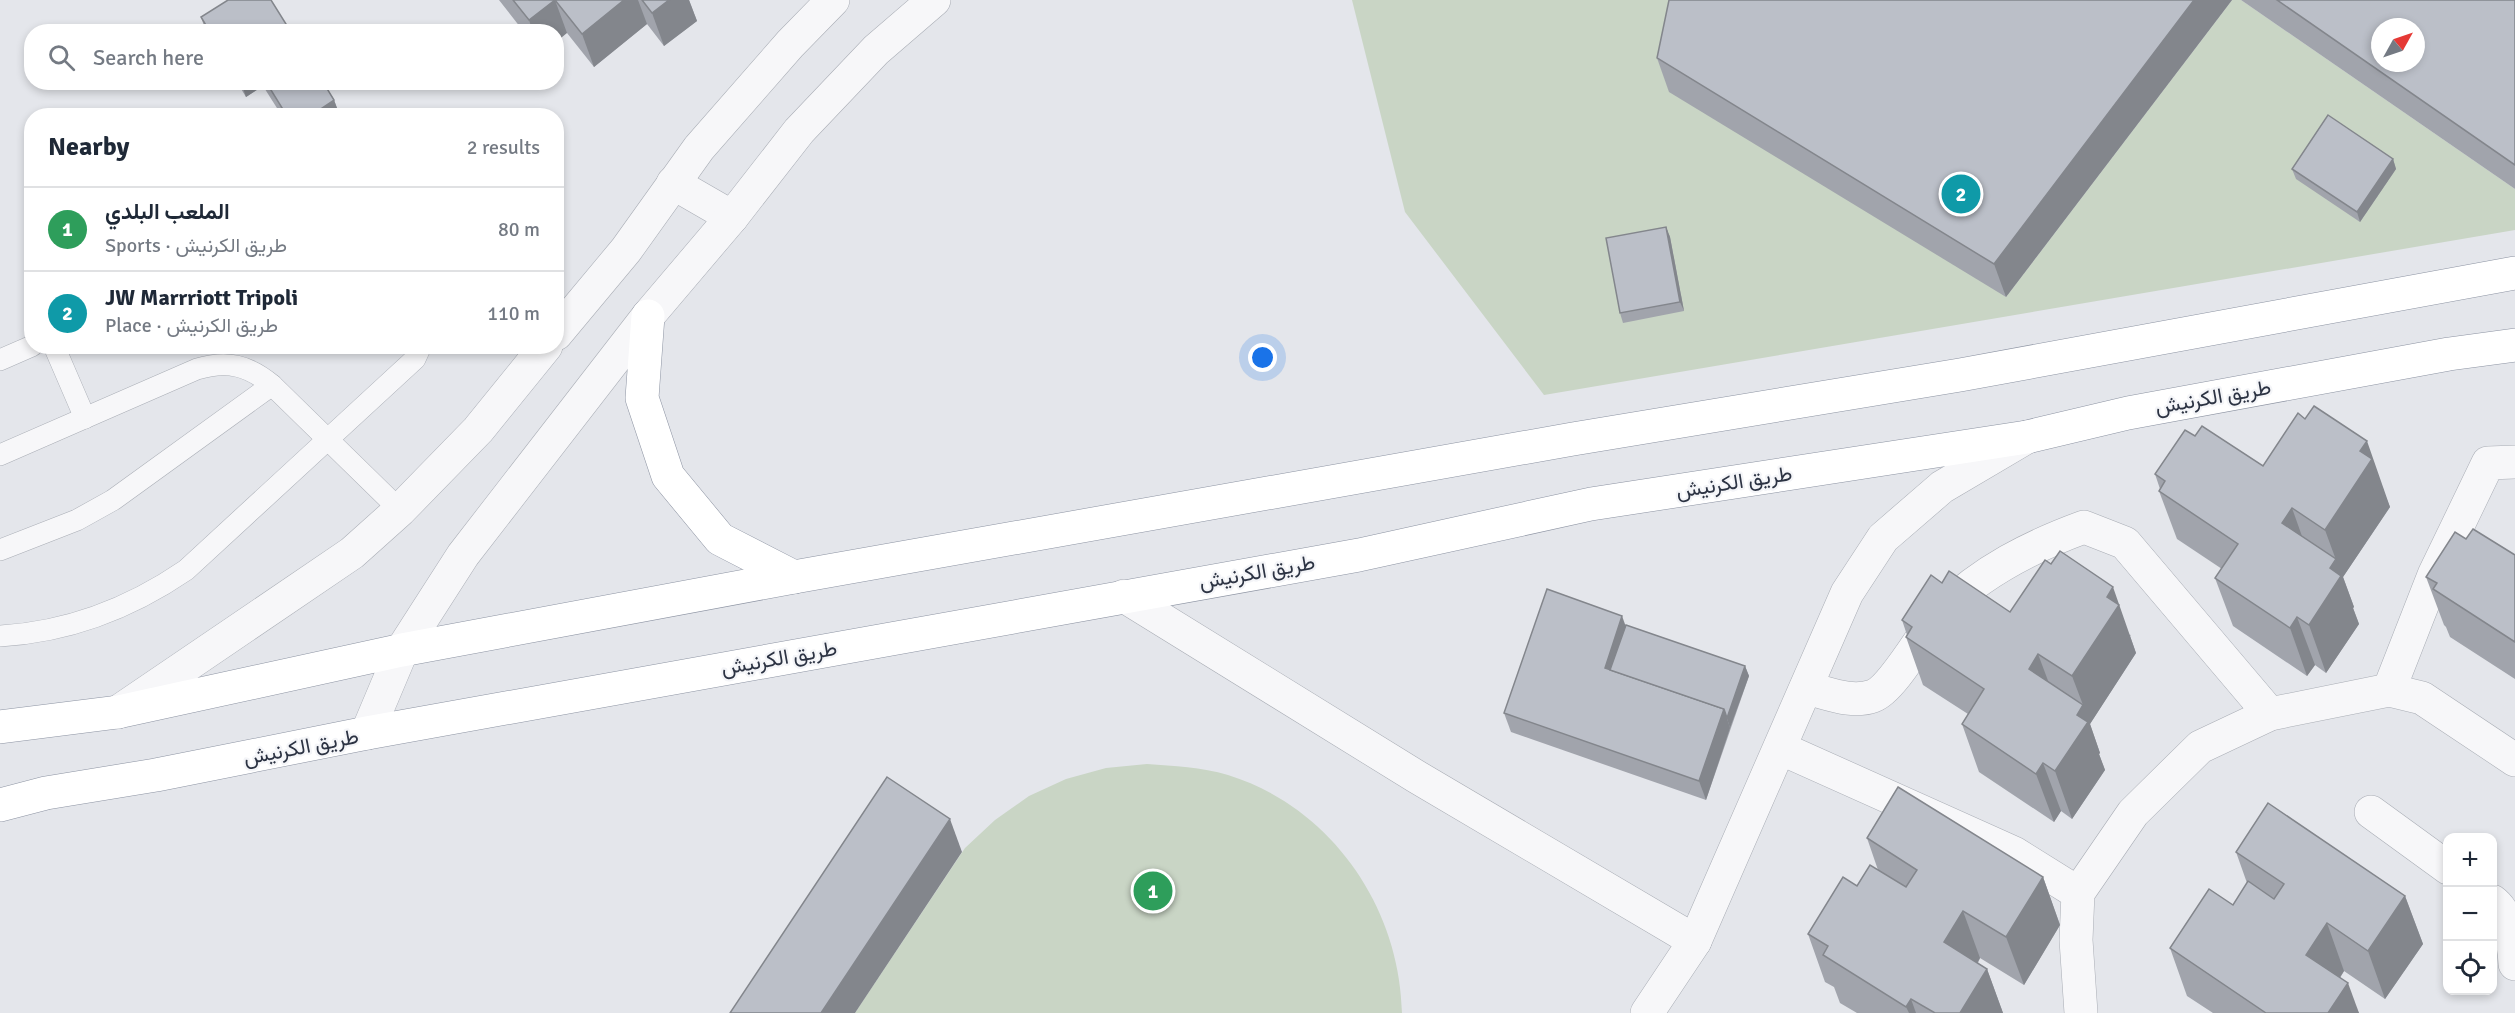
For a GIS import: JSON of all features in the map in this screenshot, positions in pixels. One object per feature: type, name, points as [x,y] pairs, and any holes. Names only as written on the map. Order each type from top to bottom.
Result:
[{"type":"highway","points":[[0,727],[118,712],[402,650],[794,577],[1573,439],[1960,375],[2515,273]]},
{"type":"highway","points":[[648,316],[642,398],[668,476],[720,539],[794,577]]},
{"type":"highway","name":"طريق الكرنيش","points":[[0,805],[46,793],[156,776],[367,733],[1359,555],[1591,504],[2027,436],[2128,413],[2449,354],[2515,345]]},
{"type":"street","points":[[564,324],[626,250],[706,139],[790,44],[833,0]]},
{"type":"street","points":[[367,733],[402,650],[463,555],[648,316],[732,217],[799,131],[876,50],[934,0]]},
{"type":"street","points":[[674,183],[732,217]]},
{"type":"street","points":[[118,712],[352,553],[400,510],[478,429],[539,354]]},
{"type":"street","points":[[1651,1012],[1695,941],[1847,593],[1883,538],[1942,487],[2027,436]]},
{"type":"street","points":[[2389,690],[2434,575],[2478,480],[2488,463],[2515,462]]},
{"type":"street","points":[[1806,687],[1855,700],[1876,695],[1900,669],[1942,612],[1988,574],[2038,543],[2084,527],[2125,543],[2270,714]]},
{"type":"street","points":[[1124,596],[1417,777],[1695,941]]},
{"type":"street","points":[[2080,1013],[2076,940],[2078,893],[2133,813],[2200,747],[2270,714],[2389,690],[2422,698],[2515,760]]},
{"type":"street","points":[[1780,748],[2014,853],[2078,893]]},
{"type":"street","points":[[2371,812],[2443,864]]},
{"type":"street","points":[[2497,904],[2508,926],[2515,964]]},
{"type":"lane","points":[[0,360],[24,350]]},
{"type":"lane","points":[[57,354],[84,418]]},
{"type":"lane","points":[[0,636],[53,630],[94,619],[158,590],[186,570],[415,359],[417,354]]},
{"type":"lane","points":[[0,455],[211,365],[238,365],[256,373],[272,385],[400,510]]},
{"type":"lane","points":[[0,550],[77,520],[113,500],[272,385]]},
{"type":"green space","points":[[1352,0],[1688,0],[2006,297],[2232,0],[2241,0],[2515,189],[2515,230],[1544,395],[1405,212]]},
{"type":"green space","points":[[1147,764],[1177,766],[1228,775],[1265,790],[1298,811],[1328,836],[1353,866],[1373,900],[1388,936],[1398,974],[1402,1013],[855,1013],[965,848],[995,820],[1029,796],[1066,779],[1106,768]]},
{"type":"building","points":[[228,0],[271,0],[286,24],[205,24],[201,17]]},
{"type":"building","points":[[513,0],[555,0],[529,20]]},
{"type":"building","points":[[555,0],[624,0],[582,34]]},
{"type":"building","points":[[642,0],[669,0],[652,13]]},
{"type":"building","points":[[1669,0],[2194,0],[1994,264],[1657,58]]},
{"type":"building","points":[[2277,0],[2515,0],[2515,165],[2381,72],[2425,72],[2425,18],[2371,18],[2371,65]]},
{"type":"building","points":[[271,90],[328,90],[334,100],[322,108],[282,108]]},
{"type":"building","points":[[2328,115],[2393,159],[2357,212],[2292,169]]},
{"type":"building","points":[[1666,227],[1680,302],[1620,313],[1606,238]]},
{"type":"building","points":[[2314,406],[2367,441],[2360,451],[2372,459],[2325,530],[2292,508],[2282,523],[2336,559],[2330,568],[2341,576],[2309,625],[2297,617],[2290,628],[2215,578],[2238,544],[2159,491],[2165,481],[2155,474],[2185,430],[2195,436],[2202,426],[2263,466],[2298,413],[2305,419]]},
{"type":"building","points":[[2473,529],[2515,555],[2515,642],[2433,589],[2437,583],[2426,577],[2455,532],[2466,539]]},
{"type":"building","points":[[2060,551],[2113,587],[2107,597],[2119,605],[2072,676],[2038,654],[2029,669],[2083,705],[2077,715],[2088,722],[2055,771],[2043,763],[2036,774],[1962,724],[1984,689],[1906,637],[1912,627],[1902,620],[1931,575],[1942,583],[1949,571],[2010,612],[2045,560],[2051,564]]},
{"type":"building","points":[[1547,589],[1622,616],[1605,668],[1724,709],[1699,781],[1504,713]]},
{"type":"building","points":[[1626,625],[1745,666],[1727,718],[1724,709],[1610,670]]},
{"type":"building","points":[[887,777],[950,819],[821,1013],[730,1013]]},
{"type":"building","points":[[1898,787],[2043,877],[2006,937],[1963,911],[1944,942],[1987,969],[1960,1013],[1935,1013],[1911,999],[1906,1007],[1823,955],[1828,946],[1808,934],[1843,877],[1857,886],[1870,865],[1906,887],[1917,870],[1867,838]]},
{"type":"building","points":[[2268,803],[2405,896],[2368,951],[2327,923],[2306,955],[2348,983],[2328,1013],[2266,1013],[2170,948],[2209,889],[2233,905],[2248,881],[2274,899],[2284,884],[2236,852]]},
{"type":"place","name":"JW Marrriott Tripoli","points":[[1961,194]]},
{"type":"place","name":"الملعب البلدي","points":[[1153,891]]}]
